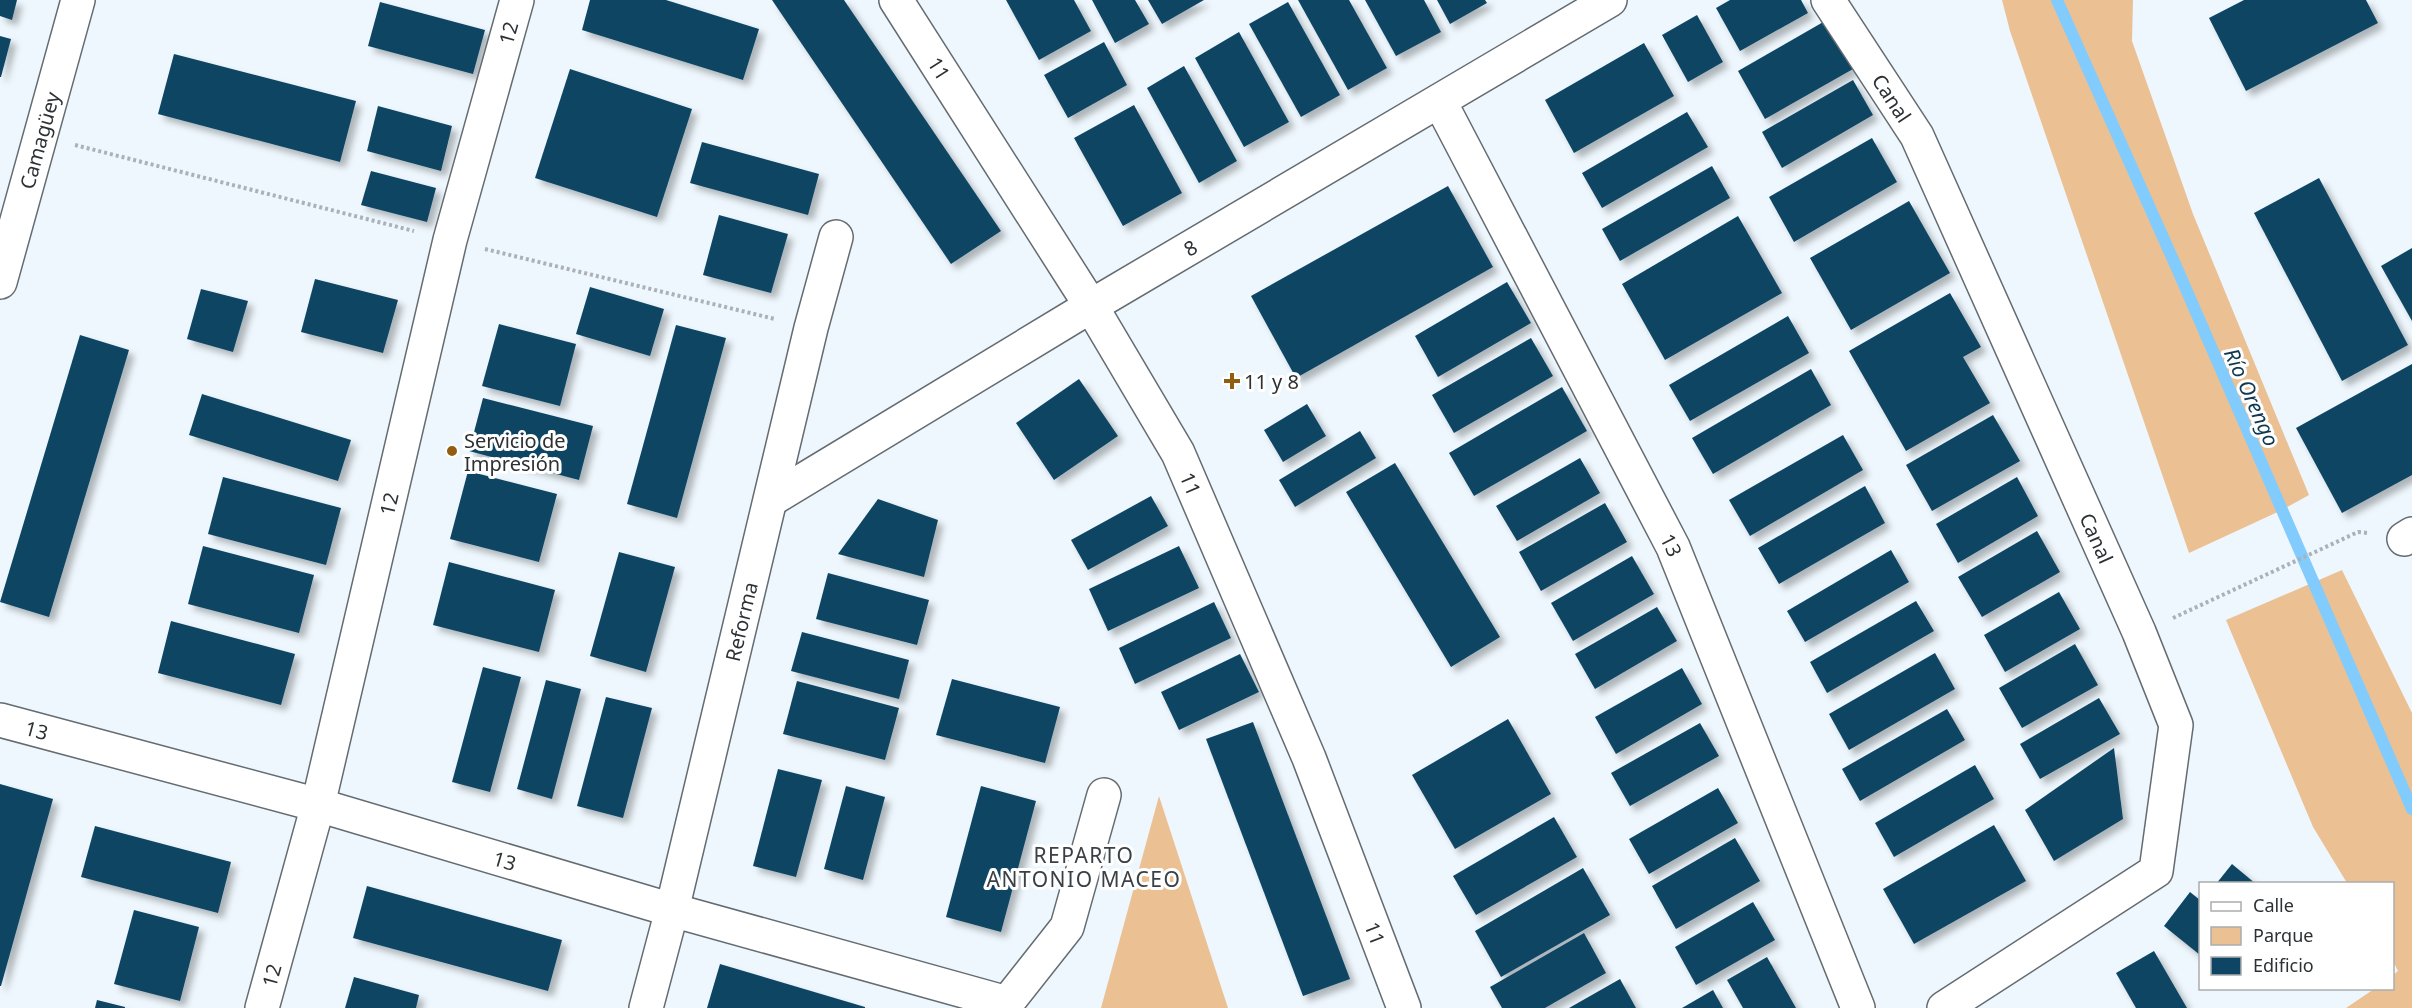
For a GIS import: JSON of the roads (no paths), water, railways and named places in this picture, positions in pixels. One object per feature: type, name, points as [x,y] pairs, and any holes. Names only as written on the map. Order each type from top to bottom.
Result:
[{"type":"street","name":"Camagüey","points":[[0,282],[78,0]]},
{"type":"street","name":"12","points":[[262,1008],[318,805],[450,240],[517,0]]},
{"type":"street","name":"11","points":[[896,0],[1091,306],[1178,453],[1309,758],[1404,1008]]},
{"type":"street","name":"8","points":[[772,499],[1091,306],[1610,0]]},
{"type":"street","name":"Canal","points":[[1828,0],[1917,136],[2139,632],[2176,725],[2156,871],[1944,1008]]},
{"type":"street","name":"13","points":[[1440,102],[1673,547],[1858,1008]]},
{"type":"street","name":"Reforma","points":[[646,1008],[772,499],[811,328],[836,237]]},
{"type":"street","name":"13","points":[[0,720],[318,805],[1006,1006]]},
{"type":"street","points":[[1006,1006],[1067,927],[1104,795]]},
{"type":"waterway","name":"Río Orengo","points":[[2057,0],[2179,273],[2412,809]]},
{"type":"place","name":"11 y 8","points":[[1232,381]]},
{"type":"place","name":"Servicio de Impresión","points":[[452,451]]},
{"type":"district","name":"REPARTO ANTONIO MACEO","points":[[1084,867]]}]
